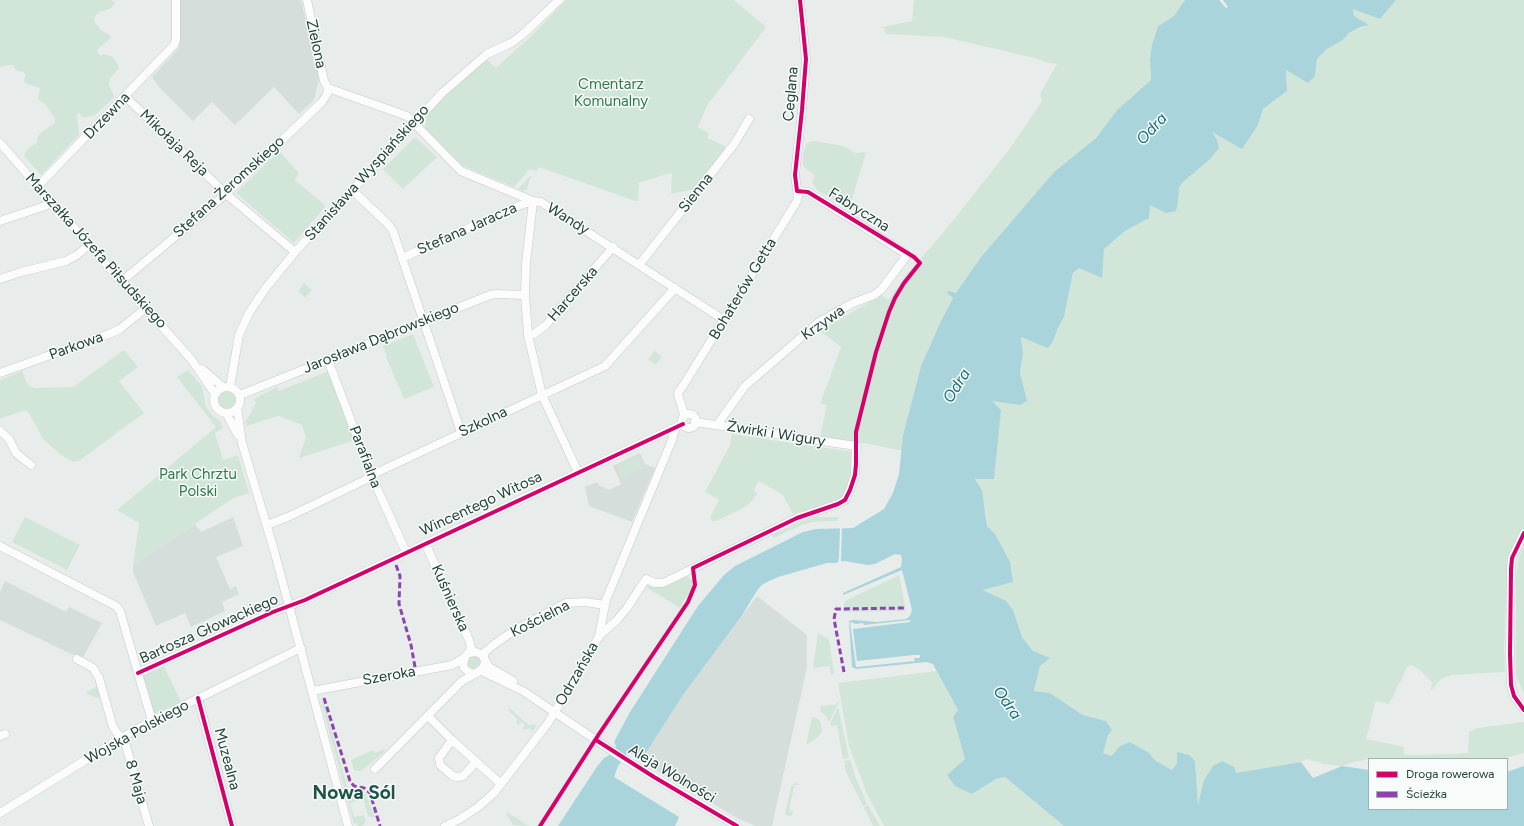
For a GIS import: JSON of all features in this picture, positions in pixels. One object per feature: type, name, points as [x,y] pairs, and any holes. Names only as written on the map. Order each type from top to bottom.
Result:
[{"type":"street","name":"Drzewna","points":[[38,186],[174,45],[176,40],[176,0]]},
{"type":"street","name":"Zielona","points":[[307,0],[324,81],[328,88]]},
{"type":"street","name":"Stanisława Wyspiańskiego","points":[[227,387],[240,335],[248,313],[295,252],[433,101],[490,51],[516,40],[559,0]]},
{"type":"street","name":"Ceglana","points":[[797,191],[795,175],[806,58],[800,0]]},
{"type":"street","name":"Wandy","points":[[328,88],[407,116],[461,171],[533,201],[541,202],[724,320]]},
{"type":"street","name":"Stefana Żeromskiego","points":[[122,281],[226,194],[322,102],[327,94],[328,88]]},
{"type":"street","name":"Mikołaja Reja","points":[[125,96],[226,194],[295,252]]},
{"type":"street","name":"Sienna","points":[[639,265],[736,143],[749,119]]},
{"type":"street","name":"Marszałka Józefa Piłsudskiego","points":[[0,143],[191,359],[216,394]]},
{"type":"street","points":[[352,190],[391,228],[461,432]]},
{"type":"street","name":"Fabryczna","points":[[797,191],[808,192],[906,254]]},
{"type":"street","name":"Bohaterów Getta","points":[[683,421],[684,414],[678,395],[679,391],[797,201],[797,191]]},
{"type":"street","points":[[0,221],[45,206],[52,201]]},
{"type":"street","points":[[533,201],[526,263],[525,295],[528,335],[533,362],[542,395],[578,472]]},
{"type":"street","name":"Stefana Jaracza","points":[[402,258],[516,207],[533,201]]},
{"type":"street","points":[[0,279],[21,272],[66,261],[77,255],[89,245]]},
{"type":"street","name":"Harcerska","points":[[528,335],[538,332],[546,325],[613,247]]},
{"type":"street","name":"Krzywa","points":[[717,425],[745,386],[819,322],[853,303],[874,295],[881,290],[905,258],[906,254]]},
{"type":"street","name":"Szkolna","points":[[268,525],[290,516],[461,432],[605,366],[675,288]]},
{"type":"street","name":"Jarosława Dąbrowskiego","points":[[240,395],[493,294],[525,295]]},
{"type":"street","name":"Parkowa","points":[[0,373],[109,334],[120,329],[146,308]]},
{"type":"street","name":"Marszałka Józefa Piłsudskiego","points":[[191,359],[227,387]]},
{"type":"street","name":"Parafialna","points":[[328,360],[372,476],[406,552]]},
{"type":"street","points":[[683,386],[684,398],[694,419],[693,426],[690,428],[686,427],[683,421],[686,415],[694,419]]},
{"type":"street","points":[[242,443],[226,413],[215,405],[214,401],[219,389],[227,387],[237,391],[240,395],[237,408],[242,443],[268,525],[348,826]]},
{"type":"street","points":[[226,413],[234,411],[237,408]]},
{"type":"street","name":"Żwirki i Wigury","points":[[692,568],[797,518],[838,504],[845,500],[850,490],[854,475],[856,446],[717,425],[694,419]]},
{"type":"street","name":"Wincentego Witosa","points":[[290,606],[675,428],[683,421]]},
{"type":"street","name":"Odrzańska","points":[[599,636],[605,605],[672,440],[675,428]]},
{"type":"street","points":[[0,431],[9,438],[16,453],[31,465]]},
{"type":"street","points":[[1524,533],[1512,558],[1510,654],[1511,685],[1514,696],[1524,710]]},
{"type":"street","name":"Kuśnierska","points":[[425,543],[469,640],[471,648],[467,655]]},
{"type":"street","points":[[0,546],[116,606],[120,611],[152,721]]},
{"type":"street","name":"Odrzańska","points":[[445,826],[461,823],[490,797],[501,784],[555,712],[599,636],[622,614],[646,579],[655,583],[663,583],[692,568]]},
{"type":"street","name":"Kościelna","points":[[484,660],[485,652],[496,643],[515,630],[562,604],[575,601],[605,605]]},
{"type":"street","name":"Bartosza Głowackiego","points":[[138,673],[290,606]]},
{"type":"street","name":"Wojska Polskiego","points":[[0,813],[121,738],[152,721],[301,648]]},
{"type":"street","points":[[462,681],[464,668],[463,661],[467,655],[476,652],[489,667],[504,675],[523,691]]},
{"type":"street","name":"Szeroka","points":[[312,691],[452,665],[467,655]]},
{"type":"street","name":"8 Maja","points":[[77,659],[93,668],[97,674],[113,727],[126,746],[149,826]]},
{"type":"street","points":[[375,769],[462,681],[478,672],[485,665],[484,660]]},
{"type":"street","points":[[464,668],[469,672],[478,672],[523,691]]},
{"type":"street","name":"Aleja Wolności","points":[[523,691],[624,759],[737,826]]},
{"type":"street","name":"Muzealna","points":[[198,698],[232,826]]},
{"type":"street","points":[[428,716],[452,740],[501,784]]},
{"type":"street","points":[[452,740],[439,758],[440,764],[444,768],[453,776],[461,776],[476,762]]},
{"type":"shaded area","points":[[179,0],[301,0],[319,79],[314,100],[299,114],[274,87],[235,125],[212,102],[193,121],[159,87],[152,77],[179,48]]},
{"type":"shaded area","points":[[640,453],[645,464],[655,468],[632,522],[589,506],[585,487],[597,482],[599,485],[609,490],[621,484],[613,466]]},
{"type":"shaded area","points":[[233,517],[243,546],[216,557],[230,589],[236,586],[239,594],[222,602],[225,611],[191,627],[185,613],[156,626],[133,572],[133,565],[195,524],[201,532]]},
{"type":"shaded area","points":[[5,581],[66,612],[69,607],[102,623],[82,659],[0,620],[0,592]]},
{"type":"shaded area","points":[[757,596],[807,635],[807,667],[772,826],[756,826],[739,819],[650,767],[653,762],[644,756],[683,695]]},
{"type":"green space","points":[[0,0],[112,0],[115,3],[111,8],[100,12],[95,16],[94,21],[101,30],[111,36],[111,38],[98,49],[98,53],[100,55],[105,54],[113,57],[118,65],[119,69],[110,78],[109,85],[114,96],[113,99],[95,115],[84,118],[80,113],[77,114],[79,135],[41,175],[24,156],[28,149],[37,142],[38,136],[54,124],[55,119],[46,105],[38,99],[40,88],[25,83],[24,79],[26,75],[23,72],[17,71],[13,65],[0,67]]},
{"type":"green space","name":"Cmentarz Komunalny","points":[[566,0],[734,0],[766,27],[706,108],[698,127],[709,133],[707,138],[725,146],[725,152],[695,189],[671,194],[672,174],[670,173],[639,183],[638,201],[635,201],[539,167],[537,171],[530,169],[514,187],[463,166],[425,128],[428,112],[486,59],[496,68],[531,36]]},
{"type":"green space","points":[[914,0],[1185,0],[1174,16],[1158,26],[1152,45],[1150,58],[1151,80],[1117,110],[1096,138],[1054,172],[981,257],[956,294],[948,291],[950,296],[953,298],[921,366],[903,435],[902,451],[870,444],[820,437],[827,405],[820,404],[841,347],[820,331],[881,295],[889,300],[906,275],[943,233],[1011,147],[1042,101],[1040,94],[1057,64],[944,37],[886,34],[883,27],[912,21]]},
{"type":"green space","points":[[1396,0],[1524,0],[1524,528],[1510,551],[1508,561],[1504,648],[1505,672],[1453,675],[1441,679],[1431,691],[1432,682],[1421,671],[1412,665],[1408,666],[1389,704],[1376,701],[1366,739],[1404,747],[1404,755],[1468,753],[1469,732],[1477,728],[1524,722],[1524,752],[1504,758],[1368,758],[1342,766],[1324,764],[1307,759],[1301,762],[1236,773],[1198,807],[1195,761],[1177,763],[1172,770],[1156,761],[1149,753],[1112,756],[1102,753],[1108,735],[1112,730],[1106,721],[1083,715],[1050,693],[1034,691],[1040,666],[1033,651],[1022,637],[1017,624],[996,596],[983,590],[1013,582],[995,534],[987,526],[986,511],[975,479],[994,479],[991,400],[1020,405],[1020,373],[1023,353],[1021,337],[1053,341],[1064,317],[1073,274],[1079,268],[1103,263],[1104,249],[1125,231],[1148,218],[1150,204],[1166,213],[1178,202],[1179,188],[1182,183],[1209,160],[1217,140],[1211,131],[1258,125],[1263,109],[1287,91],[1286,70],[1315,76],[1317,59],[1327,49],[1343,40],[1349,33],[1369,25],[1354,16],[1353,8],[1380,19]]},
{"type":"green space","points":[[415,137],[437,157],[403,189],[383,169]]},
{"type":"green space","points":[[814,141],[843,146],[856,153],[866,153],[849,209],[817,190],[812,182],[815,176],[803,166],[803,153],[807,143]]},
{"type":"green space","points":[[279,151],[299,173],[295,180],[326,206],[294,243],[236,193]]},
{"type":"green space","points":[[531,175],[527,189],[523,191],[518,189]]},
{"type":"green space","points":[[304,283],[312,290],[305,298],[298,291]]},
{"type":"green space","points":[[413,334],[434,387],[404,399],[386,357],[387,356],[383,346]]},
{"type":"green space","points":[[124,350],[138,367],[119,381],[144,413],[79,461],[73,462],[61,455],[43,439],[29,413],[25,410],[0,419],[0,380],[22,371],[27,384],[34,388],[73,387]]},
{"type":"green space","points":[[655,351],[662,357],[655,365],[648,359]]},
{"type":"green space","name":"Park Chrztu Polski","points":[[188,370],[202,386],[206,407],[212,415],[220,421],[223,428],[215,433],[223,460],[238,455],[249,493],[232,499],[133,565],[139,523],[117,510],[216,427],[177,377]]},
{"type":"green space","points":[[329,371],[355,440],[299,458],[306,437],[302,425],[279,416],[246,426],[245,421],[256,403],[254,399],[277,387],[279,391]]},
{"type":"green space","points":[[227,391],[233,394],[236,400],[233,406],[227,409],[221,406],[218,400],[221,394]]},
{"type":"green space","points":[[732,434],[853,452],[854,468],[845,494],[840,500],[816,510],[809,509],[793,514],[783,495],[759,481],[754,489],[757,494],[750,503],[740,510],[716,521],[712,521],[711,515],[719,500],[705,492],[730,445]]},
{"type":"green space","points":[[638,456],[644,468],[623,478],[617,466]]},
{"type":"green space","points":[[25,517],[80,545],[67,570],[12,542]]},
{"type":"green space","points":[[815,517],[839,518],[837,521],[812,522],[799,526],[774,538],[772,535],[799,523]]},
{"type":"green space","points":[[1524,545],[1524,694],[1516,675],[1516,577],[1519,557]]},
{"type":"green space","points":[[899,575],[906,611],[843,612],[845,601]]},
{"type":"green space","points":[[685,576],[689,577],[692,581],[692,587],[680,608],[645,586],[658,585]]},
{"type":"green space","points":[[818,633],[829,639],[834,674],[831,674],[829,666],[813,668]]},
{"type":"green space","points":[[474,656],[479,658],[481,663],[479,668],[474,670],[469,668],[467,663],[469,658]]},
{"type":"green space","points":[[163,664],[181,702],[152,715],[140,674]]},
{"type":"green space","points":[[937,671],[958,710],[953,717],[965,759],[947,775],[972,794],[996,779],[1005,777],[1064,826],[884,826],[867,794],[849,746],[838,683]]},
{"type":"green space","points":[[97,686],[101,696],[96,698],[86,693]]},
{"type":"green space","points":[[321,701],[324,703],[350,797],[359,794],[361,800],[350,803],[354,817],[364,815],[366,822],[362,826],[358,826],[357,823],[354,824]]},
{"type":"green space","points":[[838,702],[829,722],[826,716],[821,712],[820,706],[834,705]]},
{"type":"green space","points":[[838,707],[849,758],[843,759],[837,725],[832,726],[830,724]]},
{"type":"green space","points":[[509,708],[530,726],[533,724],[536,725],[533,731],[528,728],[524,730],[523,728],[525,725],[522,722],[519,725],[516,723],[518,719],[508,710]]},
{"type":"green space","points":[[812,717],[817,718],[821,723],[822,732],[818,737],[806,745]]},
{"type":"green space","points":[[384,749],[385,750],[382,754],[361,771],[354,770],[351,760],[373,750],[375,753]]},
{"type":"green space","points":[[850,760],[867,804],[863,806],[846,772],[844,761]]},
{"type":"green space","points":[[796,782],[799,785],[794,785],[789,811],[793,812],[792,815],[789,816],[785,814],[791,787]]},
{"type":"green space","points":[[364,790],[375,817],[373,818],[368,816],[361,791]]},
{"type":"green space","points":[[868,805],[880,826],[873,826],[864,807]]},
{"type":"green space","points":[[507,812],[529,826],[513,825],[506,814]]},
{"type":"water","name":"Odra","points":[[1185,0],[1219,0],[1226,8],[1228,7],[1223,0],[1396,0],[1380,19],[1353,9],[1354,16],[1369,25],[1349,33],[1343,40],[1327,49],[1317,59],[1315,76],[1308,83],[1286,70],[1287,91],[1263,109],[1258,125],[1242,149],[1212,132],[1217,140],[1219,148],[1209,160],[1182,183],[1179,188],[1176,211],[1166,213],[1150,205],[1149,218],[1125,231],[1104,249],[1102,278],[1079,268],[1073,273],[1064,317],[1053,341],[1048,348],[1021,337],[1023,353],[1020,373],[1027,401],[1020,405],[992,401],[1001,410],[994,479],[975,479],[982,490],[987,526],[995,534],[1010,562],[1013,582],[983,590],[1006,601],[1013,610],[1022,637],[1033,651],[1050,658],[1040,666],[1034,691],[1050,693],[1083,715],[1106,721],[1112,730],[1108,735],[1103,753],[1112,756],[1120,746],[1130,742],[1149,753],[1156,761],[1172,770],[1177,763],[1177,752],[1189,755],[1195,761],[1198,805],[1204,780],[1213,766],[1222,761],[1234,767],[1236,773],[1301,762],[1313,778],[1342,766],[1368,770],[1368,810],[1508,810],[1508,772],[1524,766],[1524,826],[1064,826],[1005,777],[996,779],[972,794],[955,786],[947,775],[965,759],[953,717],[958,710],[933,664],[927,662],[856,669],[852,667],[849,621],[877,622],[906,619],[910,616],[912,610],[902,570],[843,595],[843,593],[901,567],[901,555],[895,554],[875,564],[868,565],[844,561],[827,563],[778,577],[763,584],[758,589],[741,617],[683,695],[644,756],[628,753],[618,766],[614,777],[679,817],[675,826],[558,826],[596,768],[604,758],[614,751],[616,746],[614,742],[630,712],[698,606],[724,575],[735,566],[803,532],[816,529],[853,528],[884,509],[893,493],[899,474],[903,435],[921,366],[953,298],[947,293],[948,291],[956,293],[981,257],[1054,172],[1096,138],[1117,110],[1151,80],[1150,58],[1152,45],[1158,26],[1174,16]]},
{"type":"pier","points":[[840,527],[842,527],[842,564],[836,565],[839,557]]},
{"type":"pier","points":[[910,620],[910,622],[853,629],[857,661],[914,655],[920,655],[920,658],[914,658],[915,661],[856,667],[850,622],[856,624],[863,623],[864,625]]},
{"type":"marked path","points":[[396,565],[400,576],[399,604],[411,645],[415,667]]},
{"type":"marked path","points":[[844,672],[834,619],[836,609],[906,608]]},
{"type":"marked path","points":[[324,698],[350,781],[354,786],[364,788],[370,793],[380,826]]},
{"type":"cycle path","points":[[540,826],[599,734],[688,602],[695,585],[693,568],[797,518],[838,504],[845,500],[855,475],[856,432],[876,352],[895,298],[904,283],[920,263],[914,257],[808,192],[797,191],[795,175],[806,59],[800,0]]},
{"type":"cycle path","points":[[138,673],[273,612],[305,600],[683,424]]},
{"type":"cycle path","points":[[1524,533],[1512,558],[1510,654],[1511,685],[1514,696],[1524,710]]},
{"type":"cycle path","points":[[198,698],[232,826]]},
{"type":"cycle path","points":[[596,740],[654,777],[737,826]]},
{"type":"district","name":"Nowa Sól","points":[[354,793]]}]
